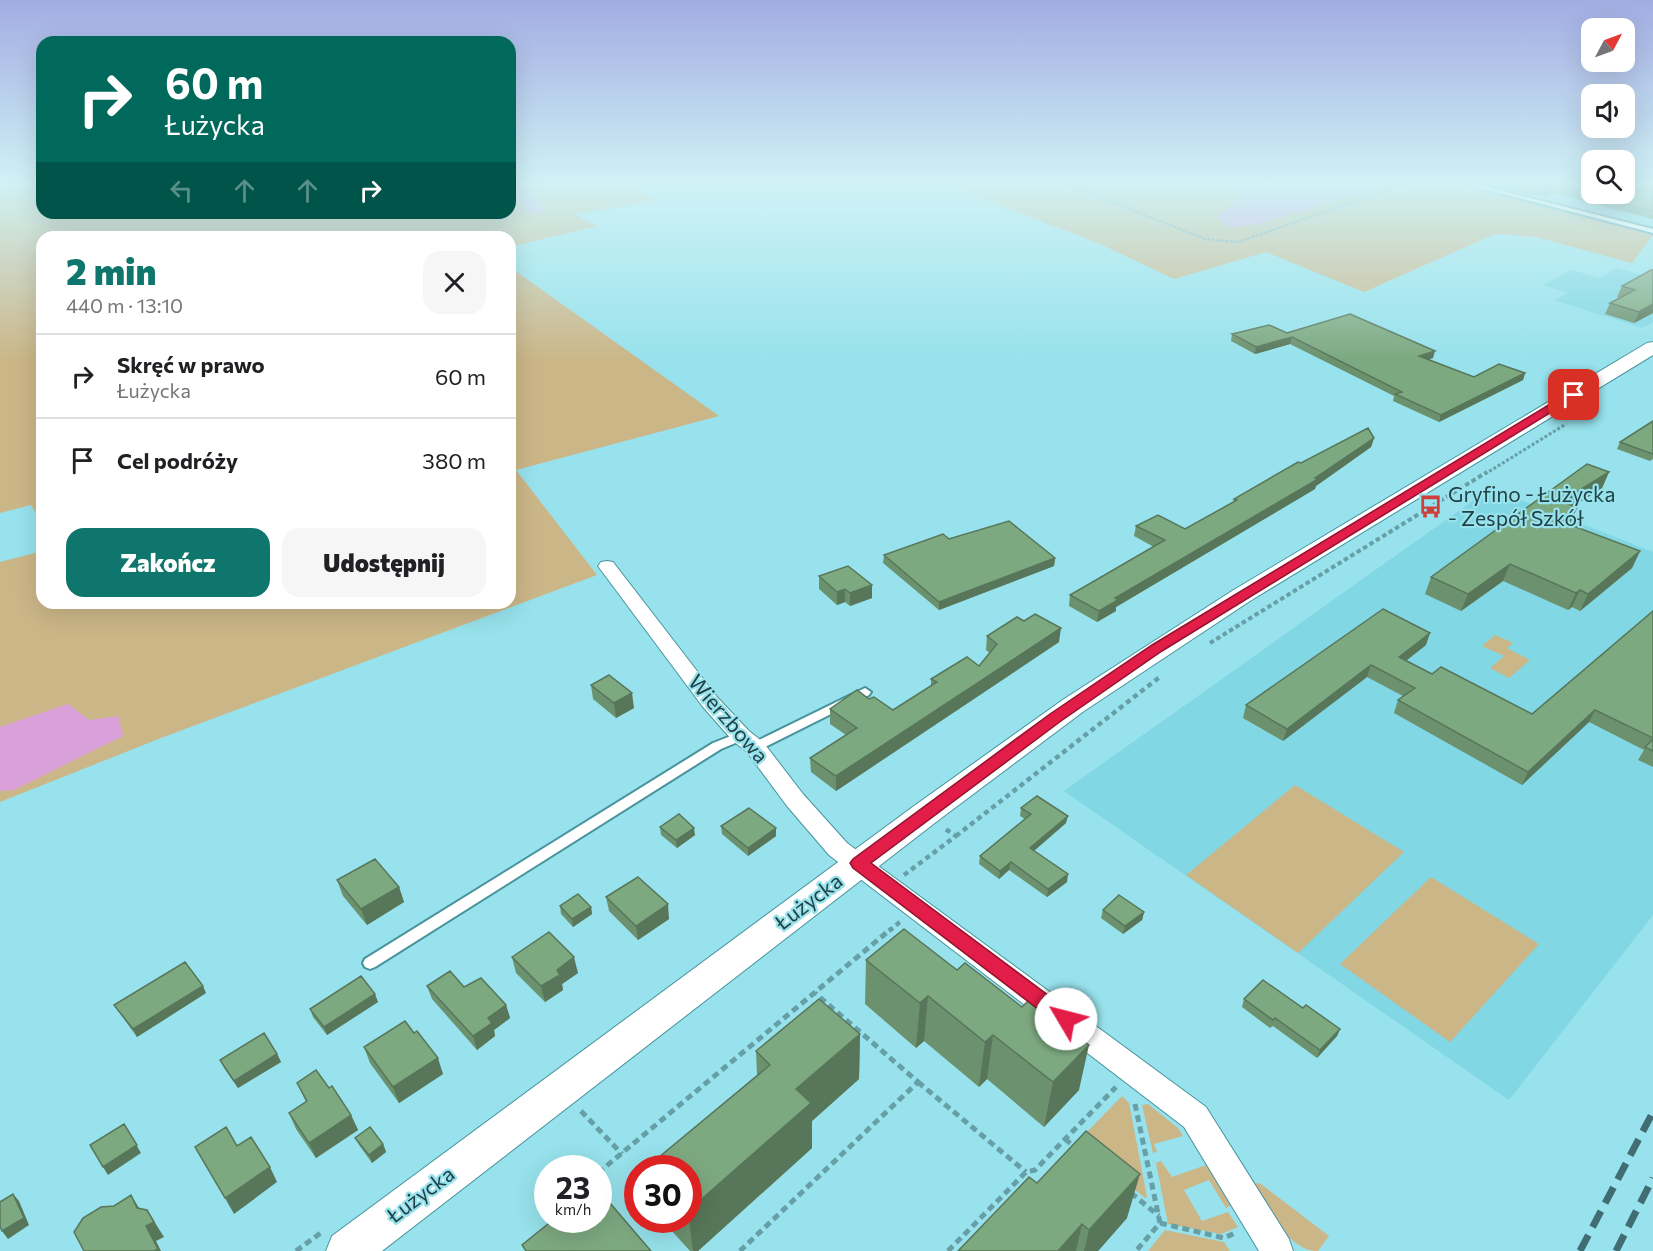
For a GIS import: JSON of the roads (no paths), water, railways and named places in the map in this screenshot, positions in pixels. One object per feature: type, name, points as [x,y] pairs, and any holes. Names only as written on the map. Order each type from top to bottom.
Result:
[{"type":"street","name":"Łużycka","points":[[347,1251],[859,863],[1056,718],[1157,648],[1653,347]]},
{"type":"street","name":"Wierzbowa","points":[[606,566],[710,702],[748,742],[838,849],[1195,1117],[1277,1251]]},
{"type":"lane","points":[[370,963],[717,746],[748,742],[865,692]]},
{"type":"railway","points":[[1580,1251],[1653,1112]]},
{"type":"railway","points":[[1616,1251],[1653,1178]]},
{"type":"place","name":"Gryfino - Łużycka - Zespół Szkół","points":[[1430,507]]}]
